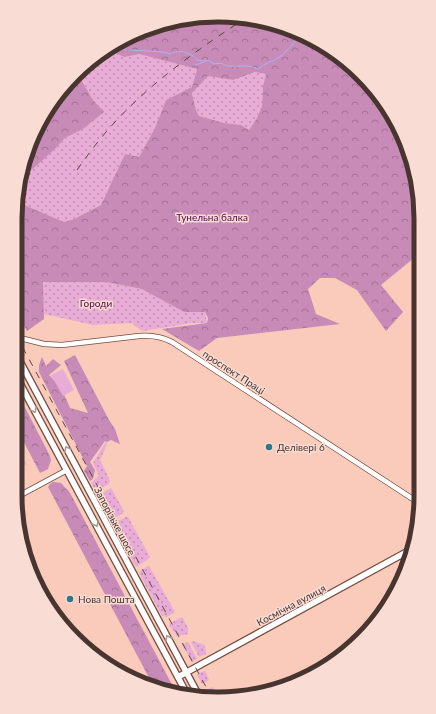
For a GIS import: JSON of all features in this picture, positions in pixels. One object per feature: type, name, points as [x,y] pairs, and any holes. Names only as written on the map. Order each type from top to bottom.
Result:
[{"type":"main road","name":"Запорізьке шосе","points":[[22,365],[196,691]]},
{"type":"main road","name":"Запорізьке шосе","points":[[22,387],[184,689]]},
{"type":"main road","points":[[67,470],[75,465]]},
{"type":"main road","name":"Космічна вулиця","points":[[178,677],[406,552]]},
{"type":"street","name":"проспект Праці","points":[[22,338],[44,344],[62,345],[150,335],[163,338],[172,342],[414,500]]},
{"type":"street","points":[[22,494],[67,470]]},
{"type":"green space","name":"Тунельна балка","points":[[205,22],[231,22],[281,32],[305,42],[327,55],[357,79],[381,109],[394,131],[404,155],[414,205],[414,258],[381,285],[403,312],[386,331],[357,290],[335,278],[320,278],[308,289],[316,314],[340,324],[217,338],[199,351],[162,329],[207,323],[208,318],[205,312],[184,312],[142,289],[106,282],[43,282],[44,319],[27,331],[22,322],[22,204],[64,222],[74,219],[101,205],[125,154],[139,157],[155,128],[166,100],[192,87],[197,69],[139,54],[124,57],[114,52],[131,42],[155,32]],"holes":[[[255,72],[266,74],[263,86],[262,106],[257,118],[249,130],[241,125],[224,123],[199,116],[192,93],[208,76],[233,80]]]},
{"type":"green space","points":[[114,52],[124,57],[139,54],[197,69],[192,87],[166,100],[155,128],[139,157],[108,190],[101,205],[74,219],[64,222],[22,204],[28,172],[55,149],[65,138],[83,129],[103,112],[93,100],[81,78]]},
{"type":"green space","points":[[255,72],[266,74],[263,86],[262,106],[257,118],[249,130],[241,125],[224,123],[199,116],[192,92],[208,76],[233,80]]},
{"type":"green space","name":"Тунельна балка","points":[[80,78],[93,100],[104,112],[83,129],[65,138],[28,173],[23,200],[26,180],[32,155],[42,131],[55,109]]},
{"type":"green space","name":"Городи","points":[[42,282],[106,282],[142,289],[184,312],[205,312],[207,323],[193,323],[142,331],[131,323],[93,325],[44,314]]},
{"type":"green space","points":[[75,355],[115,429],[120,444],[111,440],[107,442],[105,441],[90,462],[95,470],[93,479],[90,481],[84,471],[87,466],[39,372],[39,365],[42,357],[46,366],[53,359],[61,365],[49,375],[56,382],[70,408],[88,413],[64,361]]},
{"type":"green space","points":[[63,369],[74,390],[63,396],[51,375]]},
{"type":"green space","points":[[22,402],[50,456],[51,460],[48,469],[40,473],[22,438]]},
{"type":"green space","points":[[106,442],[107,444],[100,460],[110,481],[109,484],[96,491],[91,483],[99,476],[93,463]]},
{"type":"green space","points":[[22,456],[27,465],[22,463]]},
{"type":"green space","points":[[53,482],[61,483],[70,493],[173,686],[150,680],[48,487]]},
{"type":"green space","points":[[111,488],[124,511],[117,517],[108,517],[99,499],[99,495]]},
{"type":"green space","points":[[128,517],[150,557],[136,567],[113,526],[118,521]]},
{"type":"green space","points":[[149,566],[175,612],[167,617],[162,616],[139,573],[141,570]]},
{"type":"green space","points":[[182,617],[188,628],[188,634],[177,636],[169,624]]},
{"type":"green space","points":[[193,641],[205,645],[206,654],[199,657],[191,642]]},
{"type":"green space","points":[[188,642],[197,659],[193,661],[190,659],[182,644]]},
{"type":"green space","points":[[205,671],[209,680],[202,684],[197,674]]},
{"type":"green space","points":[[213,687],[216,692],[205,692],[203,691]]},
{"type":"waterway","points":[[130,50],[171,54],[181,51],[189,53],[197,60],[208,60],[214,64],[221,63],[229,66],[247,66],[258,69],[281,56],[298,39]]},
{"type":"waterway","points":[[121,47],[126,50]]},
{"type":"waterway","points":[[195,65],[204,62]]},
{"type":"railway","points":[[77,170],[95,145],[129,107],[144,93],[192,54],[238,23]]},
{"type":"railway","points":[[22,346],[209,692]]},
{"type":"place","name":"Делівері 6","points":[[269,447]]},
{"type":"place","name":"Нова Пошта","points":[[70,599]]}]
